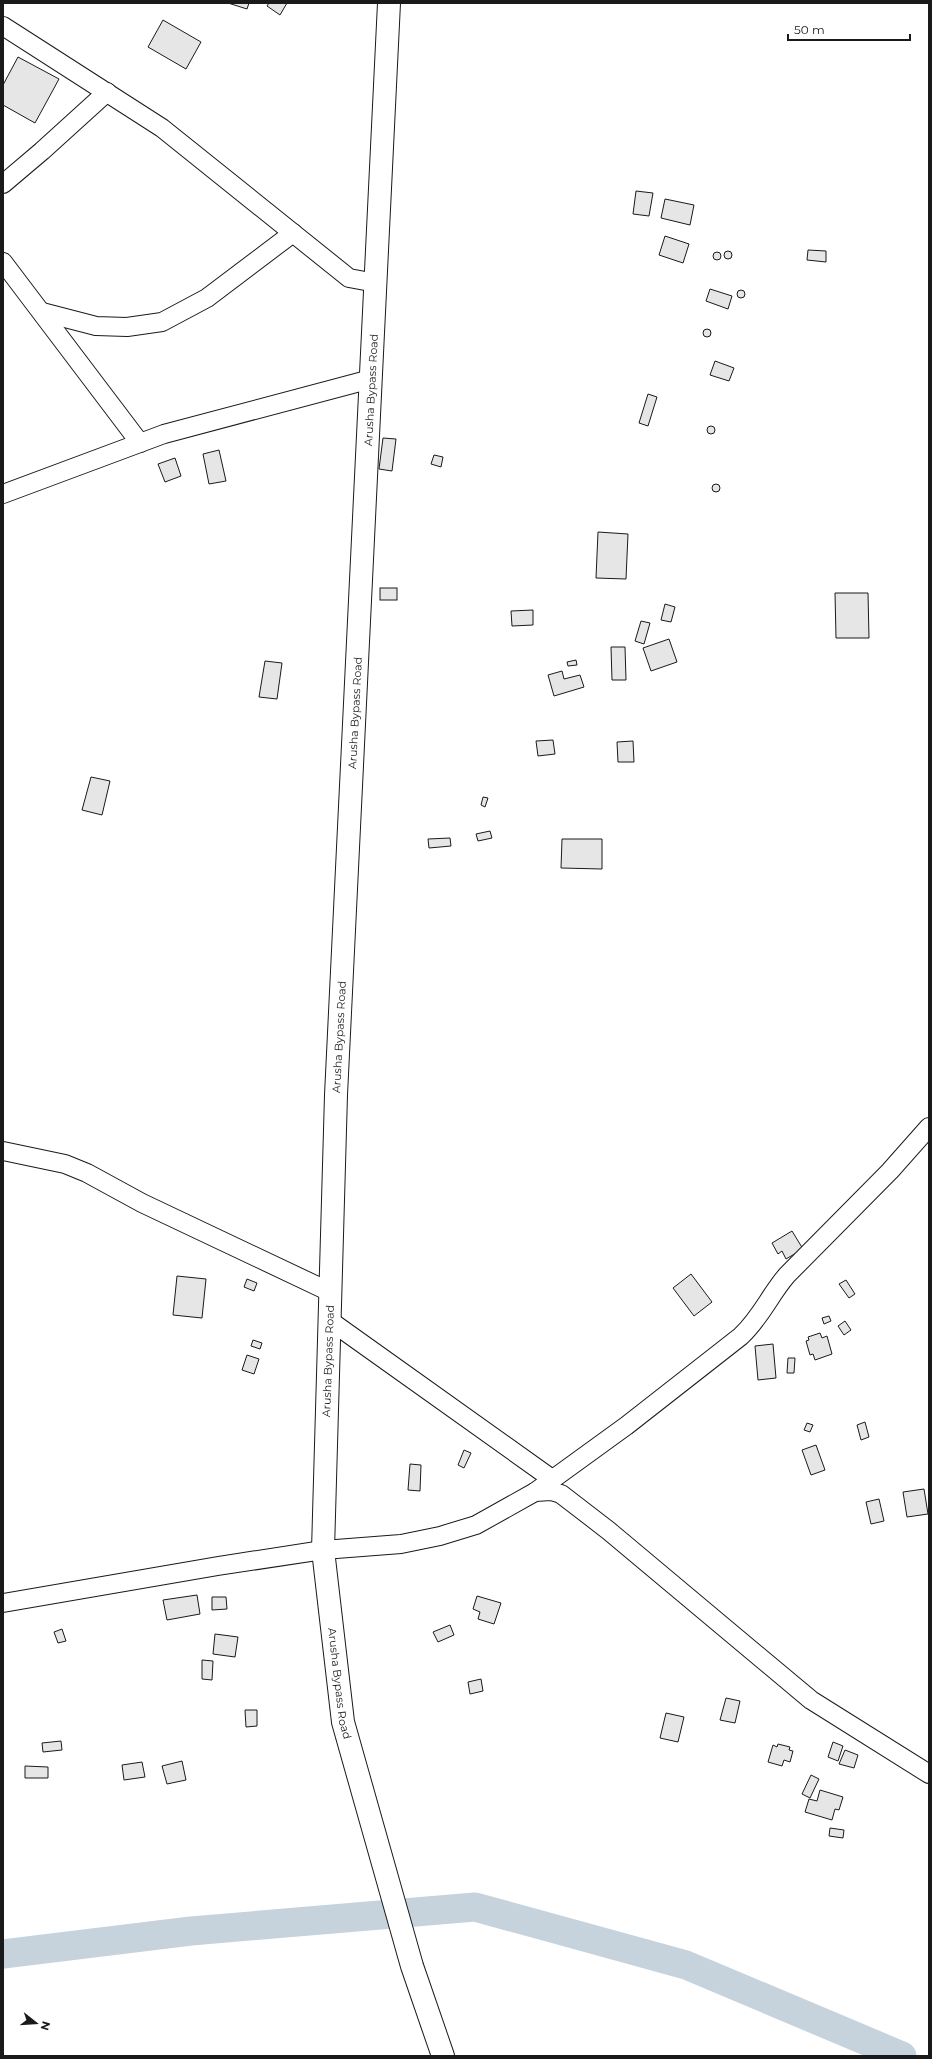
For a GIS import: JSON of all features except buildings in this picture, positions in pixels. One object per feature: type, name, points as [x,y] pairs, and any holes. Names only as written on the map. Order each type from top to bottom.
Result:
[{"type":"main road","name":"Arusha Bypass Road","points":[[388,3],[376,283],[336,1095],[323,1550],[343,1722],[412,1966],[443,2056]]},
{"type":"street","points":[[3,26],[162,128],[349,278],[376,283]]},
{"type":"street","points":[[3,184],[107,92]]},
{"type":"street","points":[[42,312],[96,326],[127,327],[162,322],[207,298],[293,233]]},
{"type":"street","points":[[3,262],[140,443]]},
{"type":"street","points":[[3,494],[164,434],[371,379]]},
{"type":"street","points":[[3,1603],[218,1566],[323,1550],[401,1544],[440,1536],[476,1525],[535,1492],[643,1413],[741,1336],[755,1323],[776,1288],[787,1274],[890,1171],[929,1126]]},
{"type":"street","points":[[3,1151],[65,1164],[87,1173],[142,1203],[330,1292]]},
{"type":"street","points":[[329,1320],[552,1479]]},
{"type":"street","points":[[535,1492],[551,1492],[561,1494],[609,1531],[811,1700],[929,1774]]},
{"type":"waterway","points":[[3,1954],[191,1931],[475,1907],[686,1965],[902,2056]]}]
